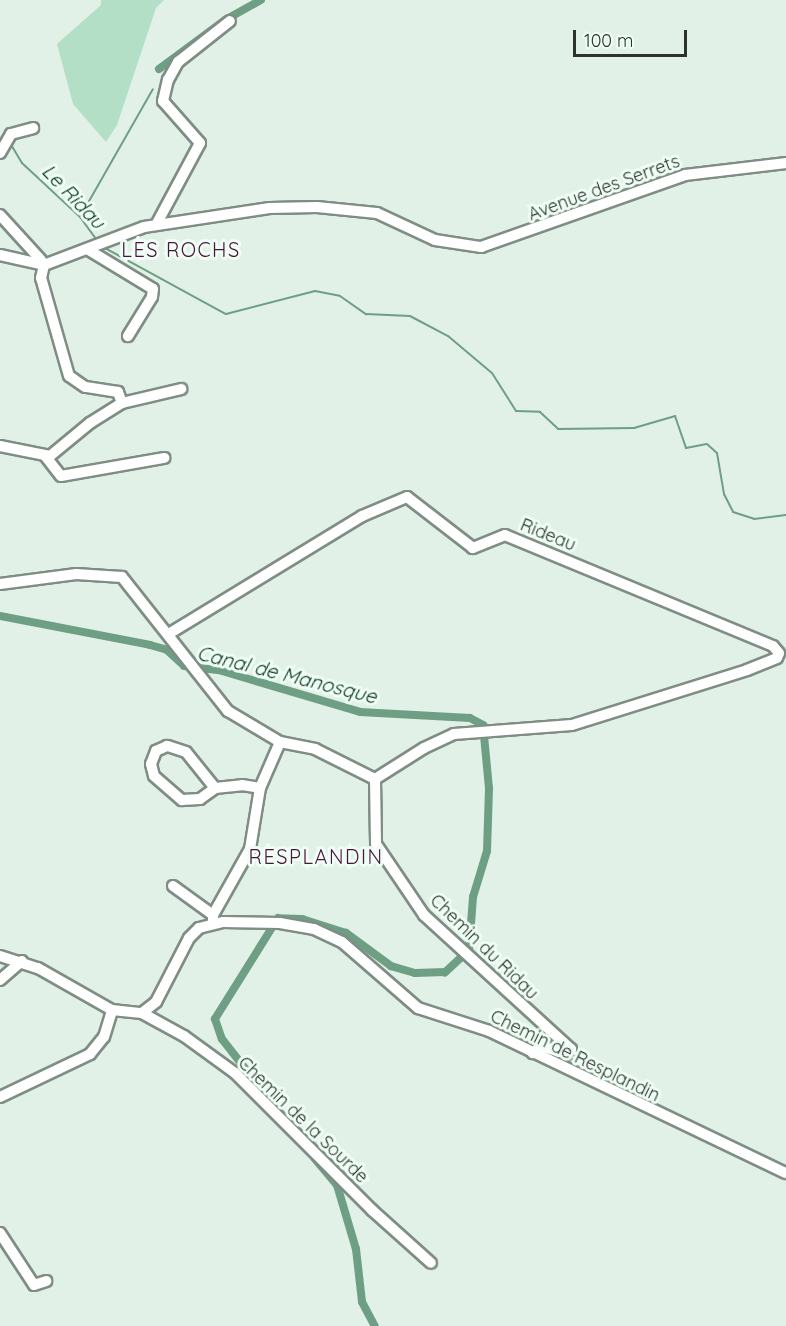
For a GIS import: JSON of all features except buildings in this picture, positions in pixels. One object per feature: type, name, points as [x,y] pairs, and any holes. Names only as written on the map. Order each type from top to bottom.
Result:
[{"type":"street","points":[[156,225],[200,143],[163,101],[168,80],[178,62],[230,21]]},
{"type":"street","points":[[4,144],[33,128]]},
{"type":"street","name":"Avenue des Serrets","points":[[43,262],[156,225],[270,208],[336,208],[377,213],[435,240],[470,248],[493,245],[685,176],[786,163]]},
{"type":"street","points":[[0,215],[43,262],[41,278],[69,376],[85,387],[118,392],[122,403]]},
{"type":"street","points":[[95,245],[153,289],[152,297],[128,336]]},
{"type":"street","points":[[0,255],[43,262]]},
{"type":"street","points":[[46,457],[122,403],[181,389]]},
{"type":"street","points":[[0,446],[46,457],[61,476],[164,458]]},
{"type":"street","name":"Rideau","points":[[170,633],[338,529],[386,502],[407,497],[472,548],[505,536],[777,650],[778,656],[771,661],[686,690],[564,727],[484,732],[441,740],[375,779]]},
{"type":"street","points":[[0,584],[76,574],[118,575],[131,584],[228,711],[280,742],[315,749],[375,779]]},
{"type":"street","points":[[0,974],[4,957],[22,961],[112,1010],[142,1014],[156,1002],[190,936],[213,919],[250,849],[260,788],[280,742]]},
{"type":"street","points":[[215,788],[186,752],[167,746],[156,751],[151,764],[154,776],[178,798],[195,801],[215,788],[242,785],[260,788]]},
{"type":"street","name":"Chemin du Ridau","points":[[375,779],[374,835],[378,849],[424,915],[571,1049],[567,1054],[541,1046],[533,1053]]},
{"type":"street","points":[[173,886],[213,919]]},
{"type":"street","name":"Chemin de Resplandin","points":[[213,919],[274,923],[314,929],[342,942],[418,1008],[489,1031],[786,1173]]},
{"type":"street","points":[[0,980],[22,961]]},
{"type":"street","points":[[0,1097],[90,1054],[104,1037],[112,1010]]},
{"type":"street","name":"Chemin de la Sourde","points":[[142,1014],[196,1043],[252,1089],[372,1210],[431,1263]]},
{"type":"street","points":[[0,1233],[34,1285],[46,1281]]},
{"type":"green space","points":[[101,0],[164,0],[156,8],[117,125],[106,142],[73,104],[57,44],[101,5]]},
{"type":"waterway","name":"Canal de Manosque","points":[[159,69],[225,20],[261,0]]},
{"type":"waterway","points":[[80,217],[153,89]]},
{"type":"waterway","name":"Le Ridau","points":[[10,143],[22,163],[80,217],[97,240]]},
{"type":"waterway","name":"Le Ridau","points":[[103,247],[226,314],[315,291],[340,296],[366,314],[410,316],[448,336],[492,373],[516,411],[540,412],[558,429],[634,428],[675,416],[686,448],[707,444],[717,453],[724,494],[733,512],[754,519],[786,515]]},
{"type":"waterway","name":"Canal de Manosque","points":[[0,616],[150,645],[167,650],[184,666],[222,671],[360,712],[470,718],[483,725],[489,788],[487,851],[473,897],[469,950],[445,972],[415,973],[391,966],[346,933],[302,919],[278,918],[215,1019],[222,1039],[251,1076],[250,1092]]},
{"type":"waterway","name":"Canal de Manosque","points":[[315,1159],[337,1185],[356,1249],[362,1302],[375,1326]]},
{"type":"district","name":"LES ROCHS","points":[[181,249]]},
{"type":"district","name":"RESPLANDIN","points":[[316,856]]}]
